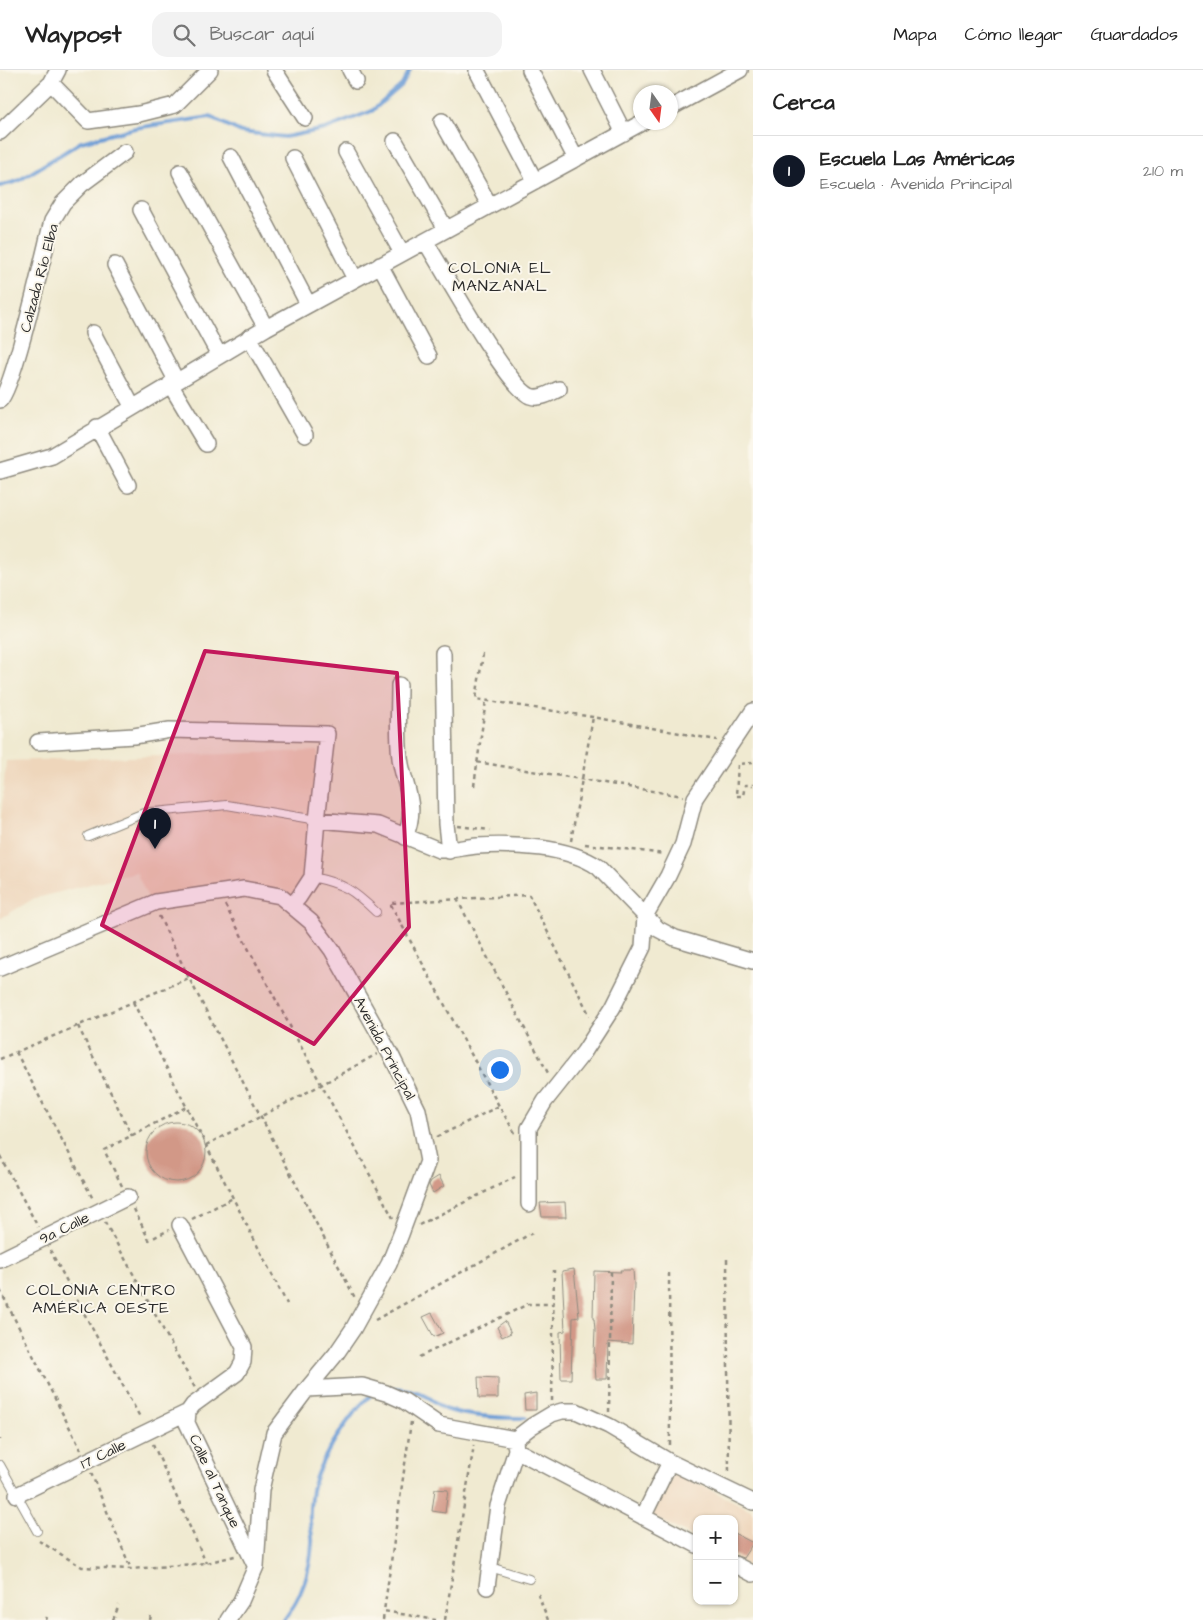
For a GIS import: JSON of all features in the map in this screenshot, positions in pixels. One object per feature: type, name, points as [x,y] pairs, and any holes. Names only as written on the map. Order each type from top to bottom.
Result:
[{"type":"street","points":[[0,132],[54,76],[88,120],[138,114],[175,105],[210,70]]},
{"type":"street","points":[[274,70],[305,118]]},
{"type":"street","points":[[530,70],[576,159]]},
{"type":"street","points":[[592,70],[624,133]]},
{"type":"street","points":[[678,104],[740,70]]},
{"type":"street","points":[[477,71],[535,181]]},
{"type":"street","points":[[442,121],[490,206]]},
{"type":"street","points":[[0,471],[52,456],[249,337],[633,128]]},
{"type":"street","points":[[395,141],[446,229]]},
{"type":"street","name":"Calzada Río Elba","points":[[0,400],[4,397],[13,372],[52,221],[63,203],[125,152]]},
{"type":"street","points":[[346,152],[402,253]]},
{"type":"street","points":[[231,157],[308,304]]},
{"type":"street","points":[[293,158],[355,279]]},
{"type":"street","points":[[180,172],[266,328]]},
{"type":"street","points":[[141,210],[219,355]]},
{"type":"street","points":[[426,241],[487,343],[521,390],[538,398],[559,389]]},
{"type":"street","points":[[115,265],[206,444]]},
{"type":"street","points":[[380,265],[429,356]]},
{"type":"street","points":[[93,333],[132,406]]},
{"type":"street","points":[[249,337],[305,435]]},
{"type":"street","points":[[98,427],[128,485]]},
{"type":"street","points":[[443,653],[446,824],[449,851]]},
{"type":"street","points":[[398,684],[400,759],[412,800],[410,827],[406,837]]},
{"type":"street","points":[[529,1204],[528,1128],[556,1087],[584,1052],[613,1007],[642,947],[645,916],[668,876],[683,844],[695,798],[753,711]]},
{"type":"street","points":[[38,742],[134,736],[170,730],[327,734],[312,877],[292,904]]},
{"type":"street","points":[[317,820],[378,825],[439,850],[449,851],[476,846],[506,846],[541,849],[586,859],[598,867],[658,929],[675,938],[753,961]]},
{"type":"street","name":"Avenida Principal","points":[[0,968],[153,903],[244,889],[280,896],[292,904],[311,922],[332,950],[387,1048],[418,1110],[428,1161],[401,1234],[368,1316],[306,1389],[274,1433],[261,1490],[256,1566],[241,1601],[228,1620]]},
{"type":"street","name":"9a Calle","points":[[0,1260],[128,1197]]},
{"type":"street","points":[[180,1225],[244,1347],[243,1362],[237,1373],[193,1405],[188,1412]]},
{"type":"street","points":[[306,1389],[362,1386],[404,1401],[439,1425],[476,1431],[516,1444],[642,1517],[693,1543]]},
{"type":"street","points":[[487,1587],[498,1506],[516,1444],[532,1426],[552,1414],[562,1411],[576,1411],[609,1426],[670,1462],[753,1502]]},
{"type":"street","name":"17 Calle","points":[[17,1495],[188,1412]]},
{"type":"street","name":"Calle al Tanque","points":[[188,1412],[187,1423],[256,1566]]},
{"type":"street","points":[[642,1517],[670,1462]]},
{"type":"street","points":[[738,1566],[753,1574]]},
{"type":"lane","points":[[88,836],[144,813],[227,805],[317,820]]},
{"type":"lane","points":[[312,877],[336,882],[357,894],[376,912]]},
{"type":"lane","points":[[0,1465],[37,1531]]},
{"type":"lane","points":[[490,1567],[529,1579]]},
{"type":"path","points":[[483,654],[476,699],[593,717],[731,742]]},
{"type":"path","points":[[474,786],[486,700]]},
{"type":"path","points":[[568,854],[593,717]]},
{"type":"path","points":[[477,762],[695,798]]},
{"type":"path","points":[[753,763],[738,764],[736,796],[743,796],[745,785],[753,785]]},
{"type":"path","points":[[219,893],[401,1234],[529,1162],[390,902],[529,896],[598,1031]]},
{"type":"path","points":[[457,899],[556,1087]]},
{"type":"path","points":[[153,903],[260,1116],[368,1316],[534,1232]]},
{"type":"path","points":[[0,1059],[190,978]]},
{"type":"path","points":[[133,1002],[287,1304]]},
{"type":"path","points":[[78,1026],[132,1136]]},
{"type":"path","points":[[206,1145],[321,1086],[387,1048]]},
{"type":"path","points":[[16,1052],[201,1400]]},
{"type":"path","points":[[424,1143],[499,1106]]},
{"type":"path","points":[[186,1107],[104,1150],[149,1240],[233,1198]]},
{"type":"path","points":[[0,1156],[148,1431],[206,1563]]},
{"type":"path","points":[[727,1259],[729,1491]]},
{"type":"path","points":[[552,1414],[554,1270]]},
{"type":"path","points":[[609,1426],[611,1271]]},
{"type":"path","points":[[668,1273],[670,1462]]},
{"type":"path","points":[[0,1290],[87,1462],[131,1569]]},
{"type":"path","points":[[419,1357],[528,1304],[553,1304]]},
{"type":"path","points":[[383,1620],[414,1407]]},
{"type":"path","points":[[445,1620],[476,1431]]},
{"type":"path","points":[[39,1541],[82,1567],[131,1569],[206,1563],[248,1552]]},
{"type":"path","points":[[538,1594],[548,1620]]},
{"type":"path","points":[[113,1620],[119,1605]]},
{"type":"path","points":[[384,1611],[436,1620]]},
{"type":"path","points":[[150,1620],[151,1616]]},
{"type":"highlighted area","points":[[205,651],[397,673],[409,927],[314,1044],[102,925]]},
{"type":"shaded area","points":[[318,751],[308,875],[293,898],[281,889],[149,900],[136,872],[33,899],[0,919],[0,826],[6,761]]},
{"type":"shaded area","points":[[675,1472],[753,1511],[753,1568],[738,1561],[738,1515],[693,1515],[693,1537],[652,1516]]},
{"type":"building","points":[[170,1122],[182,1122],[198,1130],[204,1140],[206,1152],[204,1164],[198,1174],[182,1182],[170,1182],[154,1174],[146,1158],[146,1146],[154,1130]]},
{"type":"building","points":[[439,1176],[444,1186],[433,1193],[429,1185],[431,1181]]},
{"type":"building","points":[[565,1202],[566,1217],[542,1217],[540,1203]]},
{"type":"building","points":[[574,1269],[579,1317],[573,1318],[571,1379],[561,1379],[560,1332],[565,1331],[562,1271]]},
{"type":"building","points":[[620,1270],[633,1270],[632,1344],[608,1342],[607,1379],[596,1379],[593,1319],[594,1271],[621,1272]]},
{"type":"building","points":[[432,1313],[443,1333],[434,1337],[423,1317]]},
{"type":"building","points":[[505,1321],[511,1333],[502,1337],[497,1327]]},
{"type":"building","points":[[478,1377],[498,1378],[498,1398],[479,1398]]},
{"type":"building","points":[[536,1393],[536,1410],[525,1410],[524,1395]]},
{"type":"building","points":[[435,1489],[448,1490],[445,1513],[432,1511]]},
{"type":"building","points":[[738,1535],[753,1543],[743,1558],[738,1556]]},
{"type":"waterway","points":[[0,186],[18,181],[81,142],[135,128],[210,117],[241,132],[285,137],[325,129],[372,111],[402,85],[410,70]]},
{"type":"waterway","points":[[389,1388],[417,1392],[429,1397],[442,1408],[454,1412],[506,1418],[525,1418]]},
{"type":"waterway","points":[[284,1620],[296,1602],[307,1574],[312,1540],[310,1509],[315,1478],[336,1438],[354,1413],[372,1394]]},
{"type":"place","name":"Escuela Las Américas","points":[[155,849]]},
{"type":"district","name":"COLONIA EL MANZANAL","points":[[500,276]]},
{"type":"district","name":"COLONIA CENTRO AMÉRICA OESTE","points":[[101,1298]]}]
